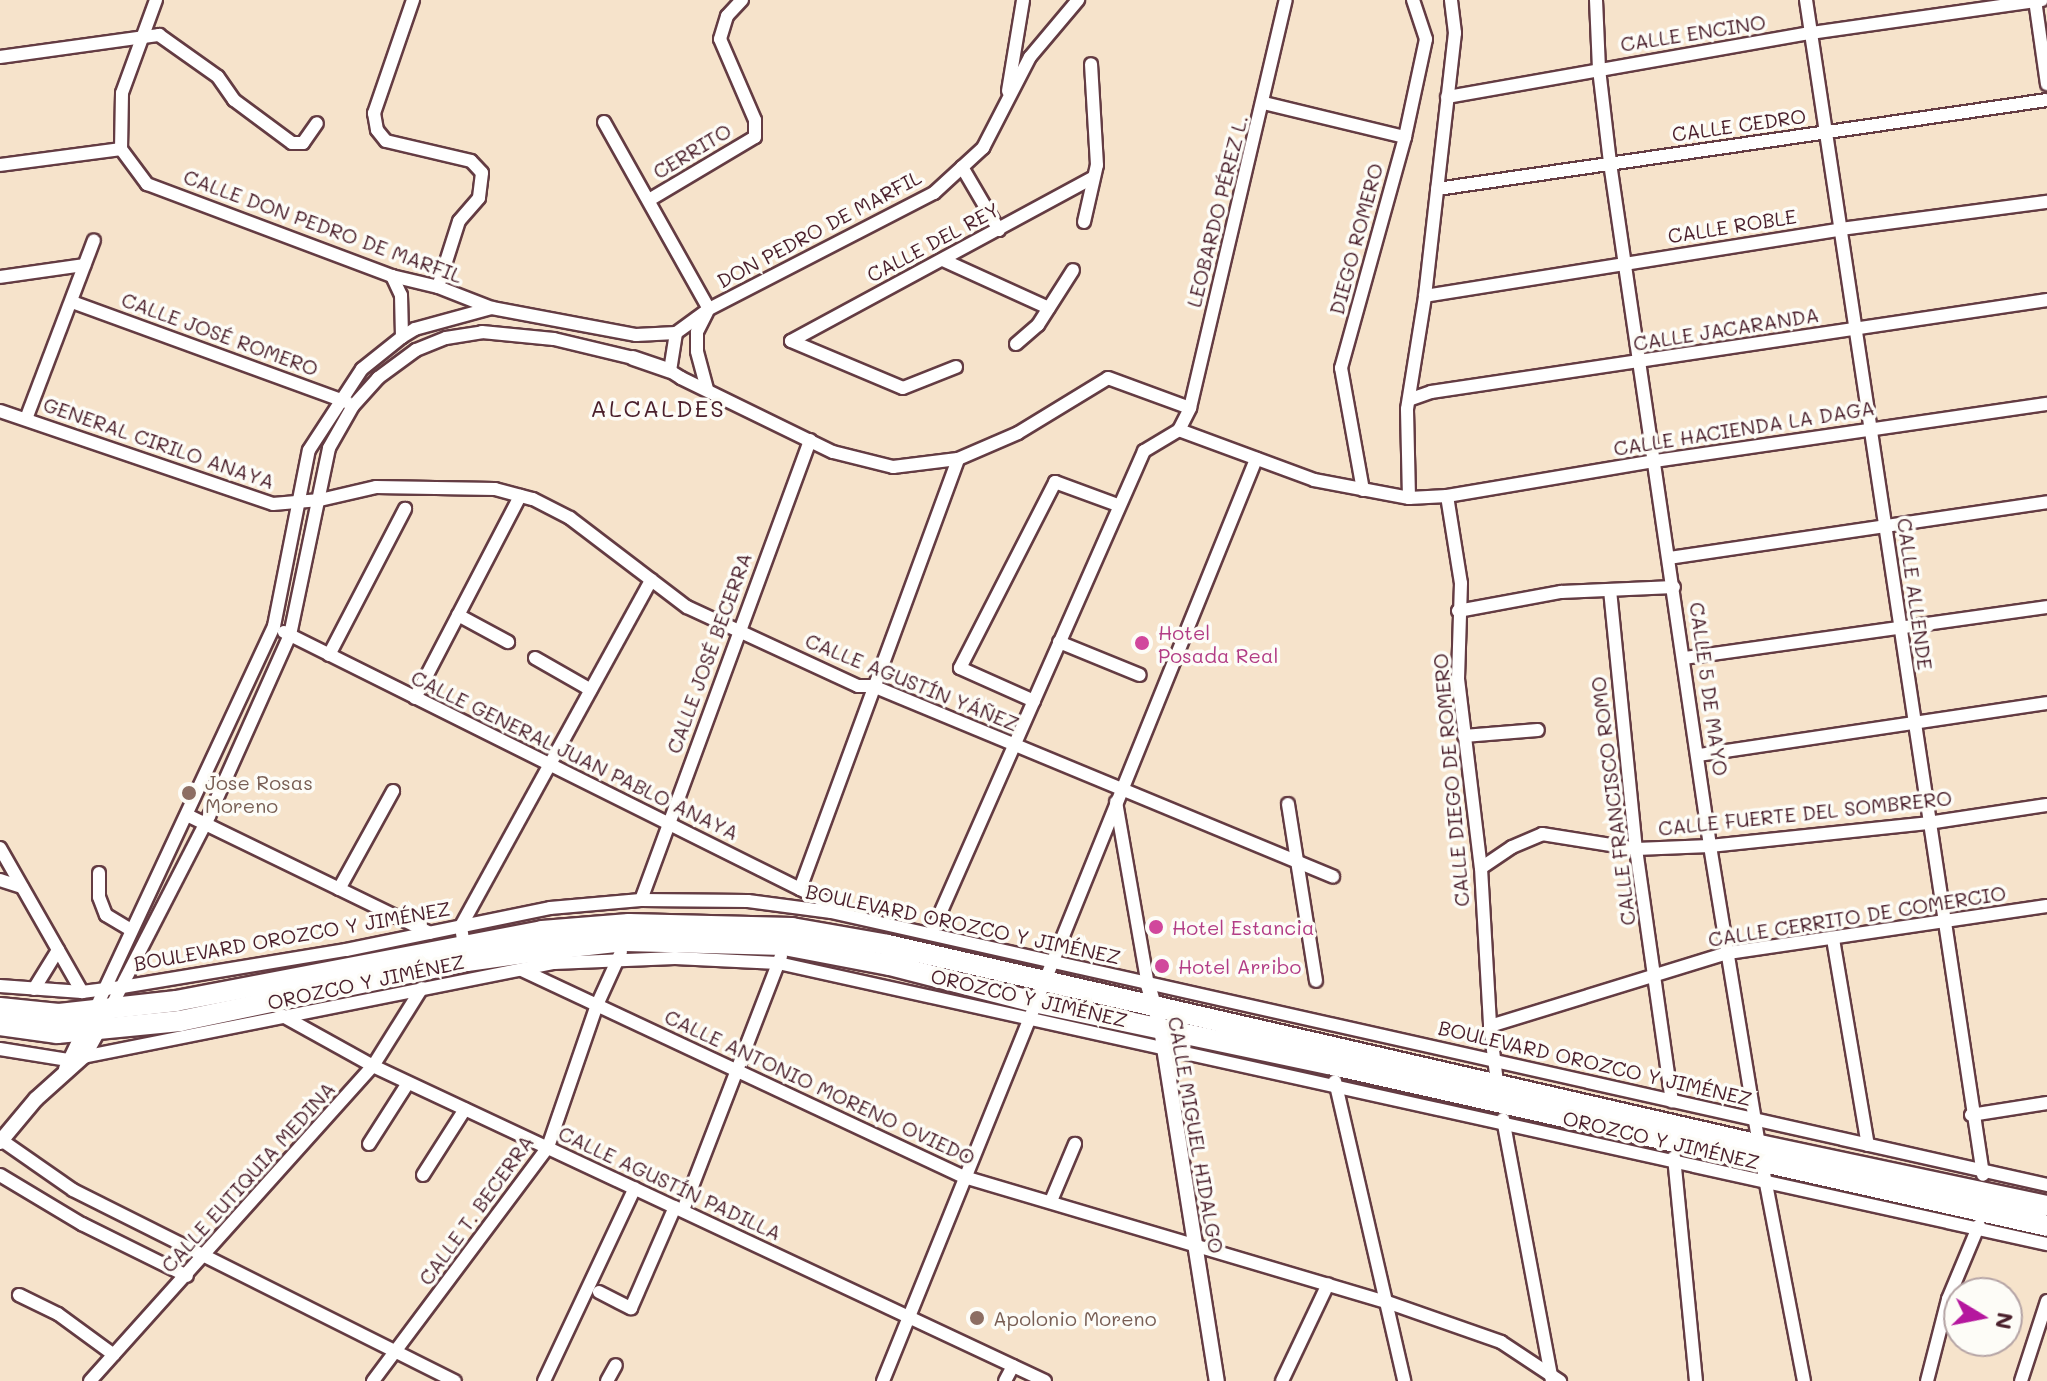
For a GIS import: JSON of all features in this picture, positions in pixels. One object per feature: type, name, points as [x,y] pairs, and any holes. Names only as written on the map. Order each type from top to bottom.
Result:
[{"type":"highway","name":"OROZCO Y JIMÉNEZ","points":[[0,1008],[180,1021],[464,944],[542,931],[629,924],[792,928],[1047,971],[1153,1006],[1326,1054],[1499,1094],[1763,1163],[2047,1226]]},
{"type":"highway","name":"OROZCO Y JIMÉNEZ","points":[[464,944],[781,954],[890,965],[1032,1010],[1162,1037],[1326,1054]]},
{"type":"highway","name":"OROZCO Y JIMÉNEZ","points":[[0,1025],[57,1033],[99,1013]]},
{"type":"highway","name":"OROZCO Y JIMÉNEZ","points":[[1499,1094],[1673,1152],[1763,1163]]},
{"type":"highway","name":"OROZCO Y JIMÉNEZ","points":[[1982,1211],[2047,1206]]},
{"type":"street","points":[[0,165],[121,149],[122,93],[156,0]]},
{"type":"street","points":[[413,0],[374,113],[377,130],[386,141],[471,161],[482,173],[479,198],[459,221],[438,287]]},
{"type":"street","name":"CERRITO","points":[[649,200],[755,137],[755,120],[720,39],[727,16],[742,0]]},
{"type":"street","points":[[1007,102],[1023,0]]},
{"type":"street","name":"DON PEDRO DE MARFIL","points":[[676,333],[709,309],[934,193],[983,148],[1030,57],[1078,0]]},
{"type":"street","name":"LEOBARDO PÉREZ L.","points":[[1179,430],[1190,408],[1286,0]]},
{"type":"street","name":"DIEGO ROMERO","points":[[1363,490],[1341,368],[1405,137],[1426,39],[1413,0]]},
{"type":"street","points":[[1409,498],[1407,409],[1425,296],[1455,33],[1451,0]]},
{"type":"street","name":"CALLE 5 DE MAYO","points":[[1596,0],[1599,69],[1610,163],[1710,846],[1763,1163],[1804,1381]]},
{"type":"street","name":"CALLE ALLENDE","points":[[1806,0],[1971,1115],[1982,1171],[1982,1211]]},
{"type":"street","points":[[2035,0],[2047,84]]},
{"type":"street","name":"CALLE ENCINO","points":[[1447,97],[1811,33],[2042,0]]},
{"type":"street","points":[[0,57],[141,35],[159,35],[218,77],[234,100],[292,143],[303,143],[317,123]]},
{"type":"street","points":[[1084,222],[1097,165],[1091,64]]},
{"type":"street","name":"CALLE CEDRO","points":[[1437,189],[2047,100]]},
{"type":"street","points":[[1264,103],[1405,137]]},
{"type":"street","points":[[604,122],[709,309],[697,332],[700,371],[707,389]]},
{"type":"street","name":"CALLE DON PEDRO DE MARFIL","points":[[121,149],[147,184],[392,276],[438,287],[492,308]]},
{"type":"street","points":[[962,167],[999,230]]},
{"type":"street","name":"CALLE DEL REY","points":[[956,367],[903,388],[791,341],[1092,178]]},
{"type":"street","name":"CALLE ROBLE","points":[[1425,296],[1841,229],[2047,202]]},
{"type":"street","points":[[26,419],[94,240]]},
{"type":"street","points":[[943,260],[1049,308]]},
{"type":"street","points":[[0,277],[84,265]]},
{"type":"street","points":[[1016,344],[1038,325],[1073,270]]},
{"type":"street","points":[[392,276],[401,295],[402,337]]},
{"type":"street","name":"CALLE JACARANDA","points":[[1411,399],[1431,392],[2047,300]]},
{"type":"street","name":"CALLE JOSÉ ROMERO","points":[[72,302],[341,398],[353,406]]},
{"type":"street","points":[[0,1049],[66,1067],[84,1056],[131,930],[274,626],[303,502],[309,450],[362,369],[415,329],[492,308],[636,335],[676,333],[670,371]]},
{"type":"street","points":[[455,1381],[73,1190],[0,1140],[66,1067],[99,1013],[122,987],[204,824],[290,635],[329,448],[353,406],[378,378],[416,350],[446,338],[482,332],[554,339],[633,358],[670,371],[833,452],[893,467],[958,459],[1018,433],[1108,378],[1190,408]]},
{"type":"street","name":"CALLE HACIENDA LA DAGA","points":[[1179,430],[1314,480],[1409,498],[1447,496],[1655,461],[2047,404]]},
{"type":"street","name":"GENERAL CIRILO ANAYA","points":[[0,411],[273,504],[303,502]]},
{"type":"street","points":[[931,934],[1144,451],[1179,430]]},
{"type":"street","name":"CALLE JOSÉ BECERRA","points":[[641,900],[810,440]]},
{"type":"street","points":[[800,889],[958,459]]},
{"type":"street","points":[[883,1381],[1256,459]]},
{"type":"street","points":[[1034,701],[960,668],[1055,482],[1118,505]]},
{"type":"street","name":"CALLE AGUSTÍN YÁÑEZ","points":[[303,502],[376,487],[495,489],[520,496],[570,518],[687,607],[858,686],[873,686],[1015,745],[1119,796],[1333,877]]},
{"type":"street","points":[[415,698],[520,496]]},
{"type":"street","name":"CALLE DIEGO DE ROMERO","points":[[1447,496],[1461,583],[1458,679],[1481,868],[1493,1061],[1555,1380]]},
{"type":"street","points":[[1669,558],[2047,502]]},
{"type":"street","points":[[329,655],[405,509]]},
{"type":"street","points":[[464,944],[551,765],[651,580]]},
{"type":"street","points":[[1458,611],[1561,592],[1674,587]]},
{"type":"street","name":"CALLE FRANCISCO ROMO","points":[[1610,590],[1636,849],[1672,1101]]},
{"type":"street","points":[[1684,658],[1900,625],[2047,607]]},
{"type":"street","points":[[458,615],[508,642]]},
{"type":"street","name":"CALLE GENERAL JUAN PABLO ANAYA","points":[[274,626],[858,918]]},
{"type":"street","points":[[1059,642],[1140,675]]},
{"type":"street","points":[[535,658],[591,690]]},
{"type":"street","points":[[1699,755],[2047,703]]},
{"type":"street","points":[[1464,736],[1538,730]]},
{"type":"street","points":[[339,889],[393,791]]},
{"type":"street","name":"CALLE MIGUEL HIDALGO","points":[[1119,796],[1148,985],[1162,1037],[1217,1381]]},
{"type":"street","points":[[1288,804],[1316,981]]},
{"type":"street","name":"CALLE FUERTE DEL SOMBRERO","points":[[1481,868],[1512,847],[1542,834],[1636,849],[1710,846],[1928,823],[2047,805]]},
{"type":"street","points":[[187,815],[430,933]]},
{"type":"street","points":[[0,848],[82,992]]},
{"type":"street","points":[[99,873],[99,897],[106,915],[131,930]]},
{"type":"street","points":[[0,880],[22,887]]},
{"type":"street","name":"BOULEVARD OROZCO Y JIMÉNEZ","points":[[0,986],[82,992],[99,1013],[122,987],[430,933],[464,944],[550,908],[641,900],[748,901],[858,918],[931,934],[1047,971],[1148,985],[2047,1185]]},
{"type":"street","name":"CALLE CERRITO DE COMERCIO","points":[[1490,1026],[1654,973],[1728,953],[2047,906]]},
{"type":"street","points":[[1833,939],[1868,1145]]},
{"type":"street","points":[[34,989],[58,950]]},
{"type":"street","name":"OROZCO Y JIMÉNEZ","points":[[84,1056],[622,950]]},
{"type":"street","name":"CALLE T. BECERRA","points":[[373,1381],[548,1147],[597,1005],[622,950]]},
{"type":"street","points":[[599,1292],[631,1308],[679,1209],[737,1071],[781,954]]},
{"type":"street","name":"CALLE ANTONIO MORENO OVIEDO","points":[[521,969],[964,1177],[1387,1302],[1501,1342],[1555,1380]]},
{"type":"street","name":"CALLE EUTIQUIA MEDINA","points":[[90,1381],[206,1256],[373,1066],[422,988]]},
{"type":"street","name":"CALLE AGUSTÍN PADILLA","points":[[281,1015],[408,1083],[1045,1381]]},
{"type":"street","points":[[1315,1022],[1336,1085],[1404,1381]]},
{"type":"street","name":"OROZCO Y JIMÉNEZ","points":[[1162,1037],[1336,1085],[1504,1125],[1673,1152]]},
{"type":"street","points":[[369,1144],[408,1083]]},
{"type":"street","points":[[1971,1115],[2047,1103]]},
{"type":"street","points":[[423,1175],[465,1109]]},
{"type":"street","points":[[1051,1201],[1075,1144]]},
{"type":"street","points":[[1673,1152],[1696,1381]]},
{"type":"street","points":[[0,1175],[82,1224],[187,1276]]},
{"type":"street","points":[[544,1381],[635,1188]]},
{"type":"street","points":[[1927,1381],[1948,1299],[1982,1211]]},
{"type":"street","name":"OROZCO Y JIMÉNEZ","points":[[1982,1211],[2047,1244]]},
{"type":"street","points":[[1282,1381],[1328,1284]]},
{"type":"street","points":[[19,1295],[58,1314],[114,1355]]},
{"type":"street","points":[[2021,1381],[2047,1301]]},
{"type":"street","points":[[607,1381],[616,1365]]},
{"type":"street","points":[[1005,1381],[1013,1366]]},
{"type":"place","name":"Hotel Posada Real","points":[[1142,643]]},
{"type":"place","name":"Jose Rosas Moreno","points":[[189,793]]},
{"type":"place","name":"Hotel Estancia","points":[[1156,927]]},
{"type":"place","name":"Hotel Arribo","points":[[1162,966]]},
{"type":"place","name":"Apolonio Moreno","points":[[977,1318]]},
{"type":"district","name":"ALCALDES","points":[[658,408]]}]
